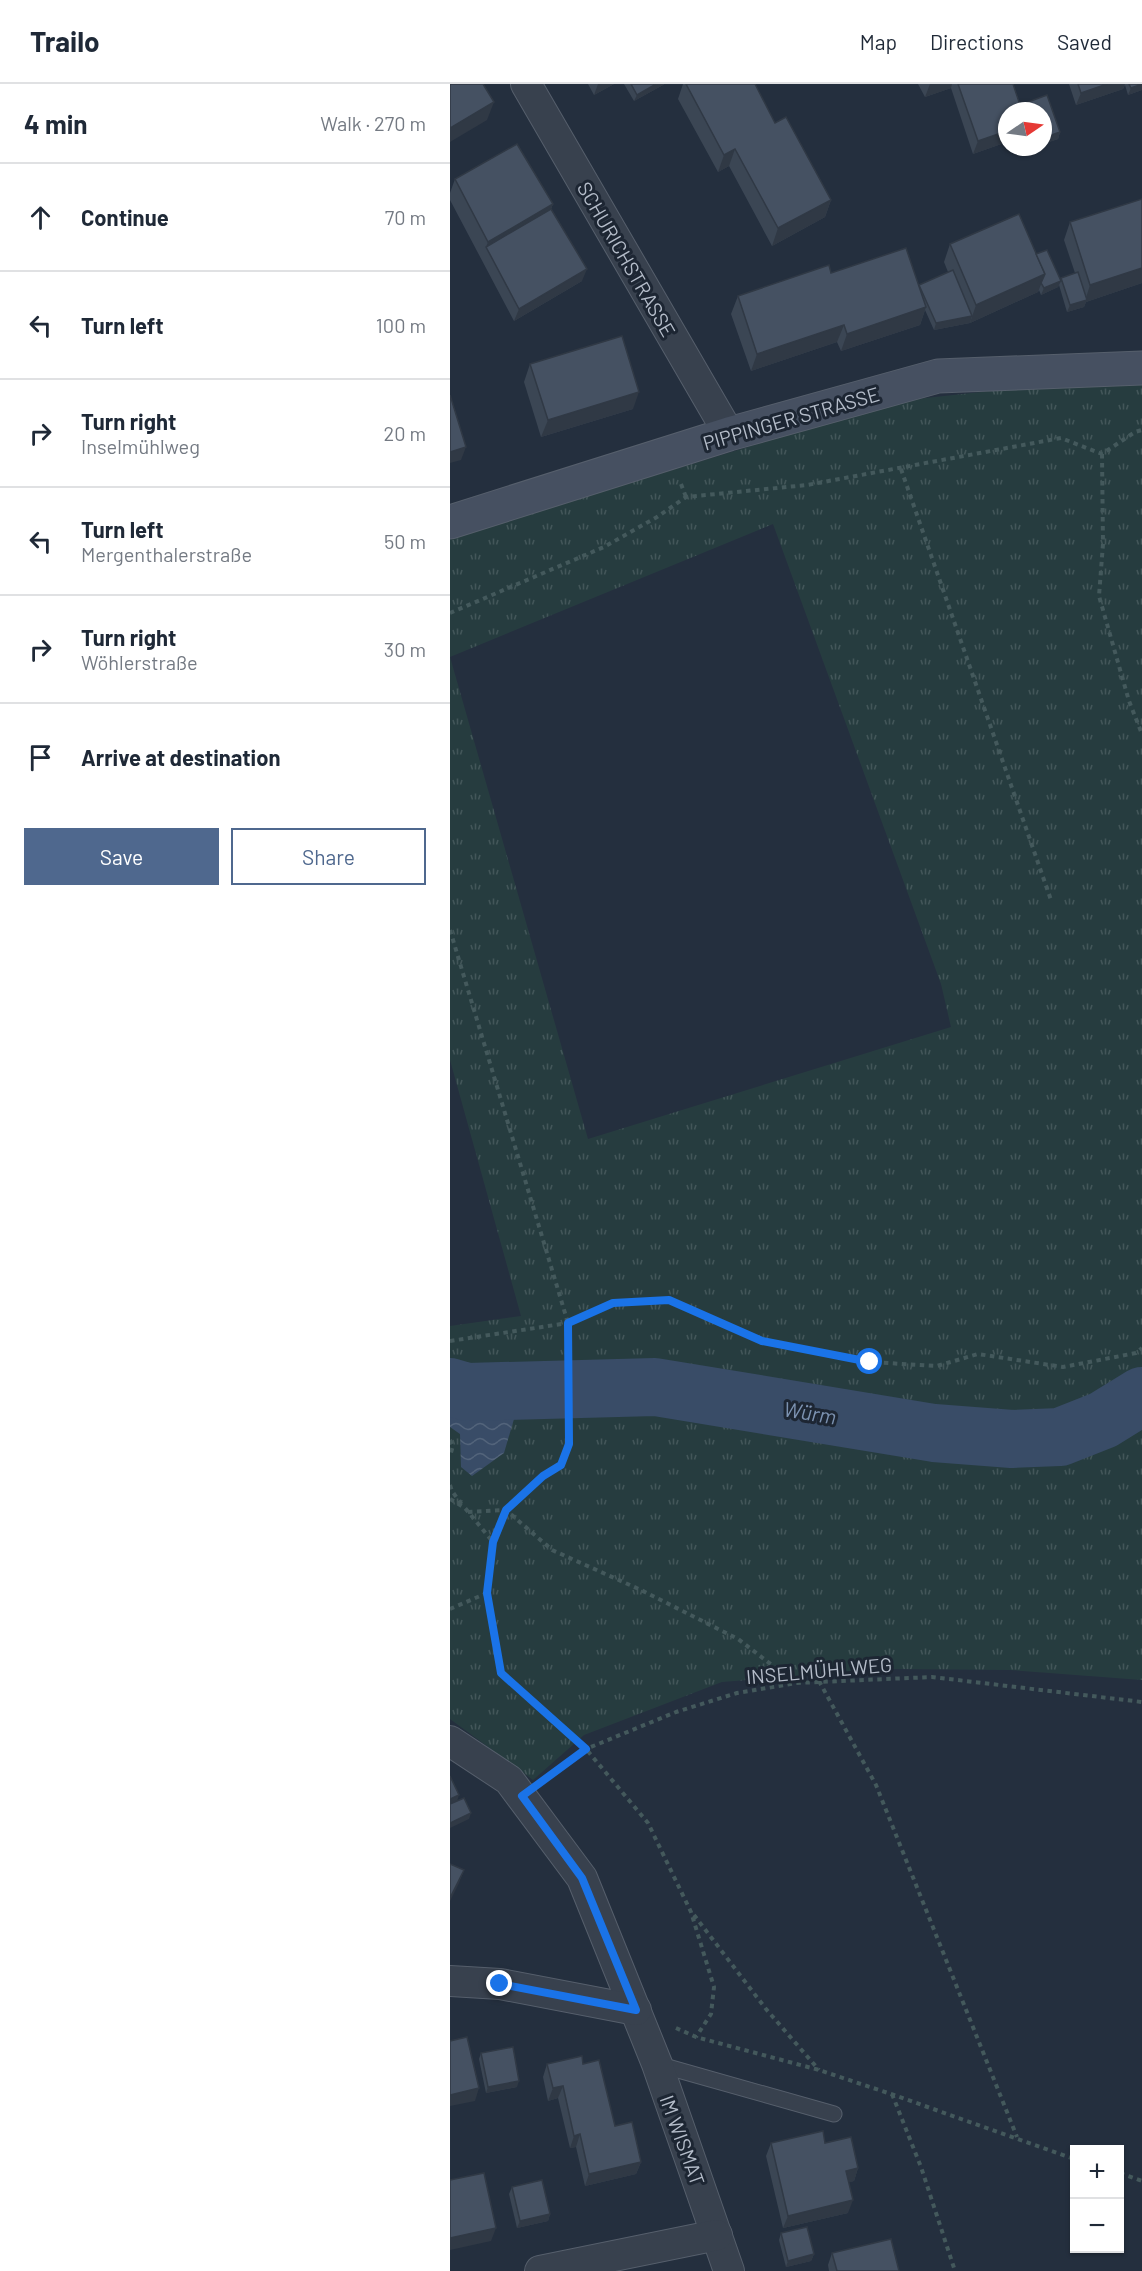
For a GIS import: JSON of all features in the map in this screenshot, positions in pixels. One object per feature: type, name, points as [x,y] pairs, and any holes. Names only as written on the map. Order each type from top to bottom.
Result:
[{"type":"main road","name":"PIPPINGER STRASSE","points":[[450,522],[729,434],[938,376],[1142,368]]},
{"type":"street","name":"SCHURICHSTRASSE","points":[[526,84],[729,434]]},
{"type":"street","name":"IM WISMAT","points":[[450,1741],[509,1780],[582,1878],[657,2064],[729,2271]]},
{"type":"street","points":[[450,1981],[500,1984],[636,2010]]},
{"type":"street","points":[[540,2271],[717,2235]]},
{"type":"lane","points":[[657,2064],[834,2114]]},
{"type":"path","points":[[1102,454],[1135,432],[1142,430]]},
{"type":"path","points":[[450,613],[604,547],[657,518],[686,497],[807,485],[1062,438],[1102,454]]},
{"type":"path","points":[[1102,454],[1103,544],[1099,596],[1129,701],[1142,734]]},
{"type":"path","points":[[901,469],[1051,900]]},
{"type":"path","points":[[450,930],[568,1323],[569,1444],[561,1465],[543,1476],[506,1510],[493,1542],[487,1593],[501,1673],[586,1749],[648,1823],[691,1912],[714,1987],[711,2014],[696,2037]]},
{"type":"path","points":[[450,1341],[568,1323],[613,1303],[669,1300],[762,1341],[870,1362],[937,1366],[978,1354],[1064,1367],[1136,1353],[1142,1348]]},
{"type":"path","points":[[450,1440],[453,1446],[450,1456]]},
{"type":"path","points":[[450,1485],[466,1510],[493,1542]]},
{"type":"path","points":[[450,1498],[466,1510],[506,1510],[552,1550],[641,1590],[738,1639],[796,1683]]},
{"type":"path","points":[[450,1609],[487,1593]]},
{"type":"path","name":"INSELMÜHLWEG","points":[[522,1796],[586,1749],[676,1712],[737,1693],[796,1683],[932,1677],[1142,1702]]},
{"type":"path","points":[[819,1682],[876,1785],[1017,2137]]},
{"type":"path","points":[[691,1912],[766,2009],[819,2070]]},
{"type":"path","points":[[636,2010],[696,2037],[819,2070],[1070,2157]]},
{"type":"path","points":[[891,2094],[921,2167],[955,2271]]},
{"type":"path","points":[[1124,2175],[1142,2181]]},
{"type":"green space","points":[[1064,383],[1142,383],[1142,1680],[1010,1670],[889,1669],[722,1682],[584,1735],[533,1780],[450,1719],[450,1326],[521,1316],[450,1060],[450,538],[898,401]],"holes":[[[773,524],[941,984],[951,1027],[588,1139],[450,657]]]},
{"type":"water","points":[[450,1366],[482,1372],[550,1369],[549,1411],[514,1419],[504,1453],[472,1476],[461,1467],[460,1434],[450,1427]]},
{"type":"building","points":[[450,84],[483,84],[494,102],[450,128]]},
{"type":"building","points":[[631,84],[656,84],[637,95]]},
{"type":"building","points":[[686,84],[755,84],[775,123],[786,117],[831,200],[778,228],[735,149],[724,155]]},
{"type":"building","points":[[958,84],[1013,84],[1019,102],[998,102],[998,134],[978,141]]},
{"type":"building","points":[[1078,84],[1107,84],[1081,93]]},
{"type":"building","points":[[1129,84],[1142,84],[1131,88]]},
{"type":"building","points":[[1047,95],[1049,102],[1028,102]]},
{"type":"building","points":[[1052,109],[1060,132],[1052,135]]},
{"type":"building","points":[[517,144],[553,204],[488,242],[455,179]]},
{"type":"building","points":[[1142,199],[1142,268],[1090,285],[1070,222]]},
{"type":"building","points":[[551,209],[587,269],[519,309],[486,247]]},
{"type":"building","points":[[1019,214],[1045,274],[976,305],[950,244]]},
{"type":"building","points":[[906,248],[926,307],[847,334],[844,325],[757,354],[738,296],[829,265],[831,273]]},
{"type":"building","points":[[1047,250],[1061,281],[1044,288],[1041,283],[1045,274],[1036,254]]},
{"type":"building","points":[[953,270],[972,316],[936,323],[919,285]]},
{"type":"building","points":[[1078,272],[1087,300],[1070,305],[1061,278]]},
{"type":"building","points":[[622,336],[639,392],[548,420],[530,364]]},
{"type":"building","points":[[450,395],[466,447],[450,452]]},
{"type":"building","points":[[450,1776],[459,1795],[450,1799]]},
{"type":"building","points":[[464,1798],[471,1813],[450,1823],[450,1804]]},
{"type":"building","points":[[450,1864],[464,1870],[450,1898]]},
{"type":"building","points":[[467,2037],[479,2088],[450,2095],[450,2041]]},
{"type":"building","points":[[513,2047],[519,2081],[488,2087],[481,2053]]},
{"type":"building","points":[[582,2056],[583,2064],[599,2060],[615,2126],[632,2122],[641,2162],[589,2174],[580,2134],[574,2136],[563,2086],[553,2088],[547,2064]]},
{"type":"building","points":[[823,2131],[825,2143],[851,2137],[858,2168],[846,2171],[853,2200],[788,2216],[771,2143]]},
{"type":"building","points":[[484,2173],[496,2228],[450,2238],[450,2180]]},
{"type":"building","points":[[542,2180],[550,2214],[520,2221],[512,2187]]},
{"type":"building","points":[[807,2227],[814,2254],[788,2261],[781,2233]]},
{"type":"building","points":[[891,2239],[899,2271],[837,2271],[832,2253]]},
{"type":"waterway","name":"Würm","points":[[450,1387],[467,1392],[655,1387],[934,1433],[1012,1439],[1060,1437],[1103,1420],[1142,1396]]},
{"type":"route","points":[[500,1984],[636,2010],[582,1878],[522,1796],[586,1749],[501,1673],[487,1593],[493,1542],[506,1510],[543,1476],[561,1465],[569,1444],[568,1323],[613,1303],[669,1300],[762,1341],[870,1362]]}]
